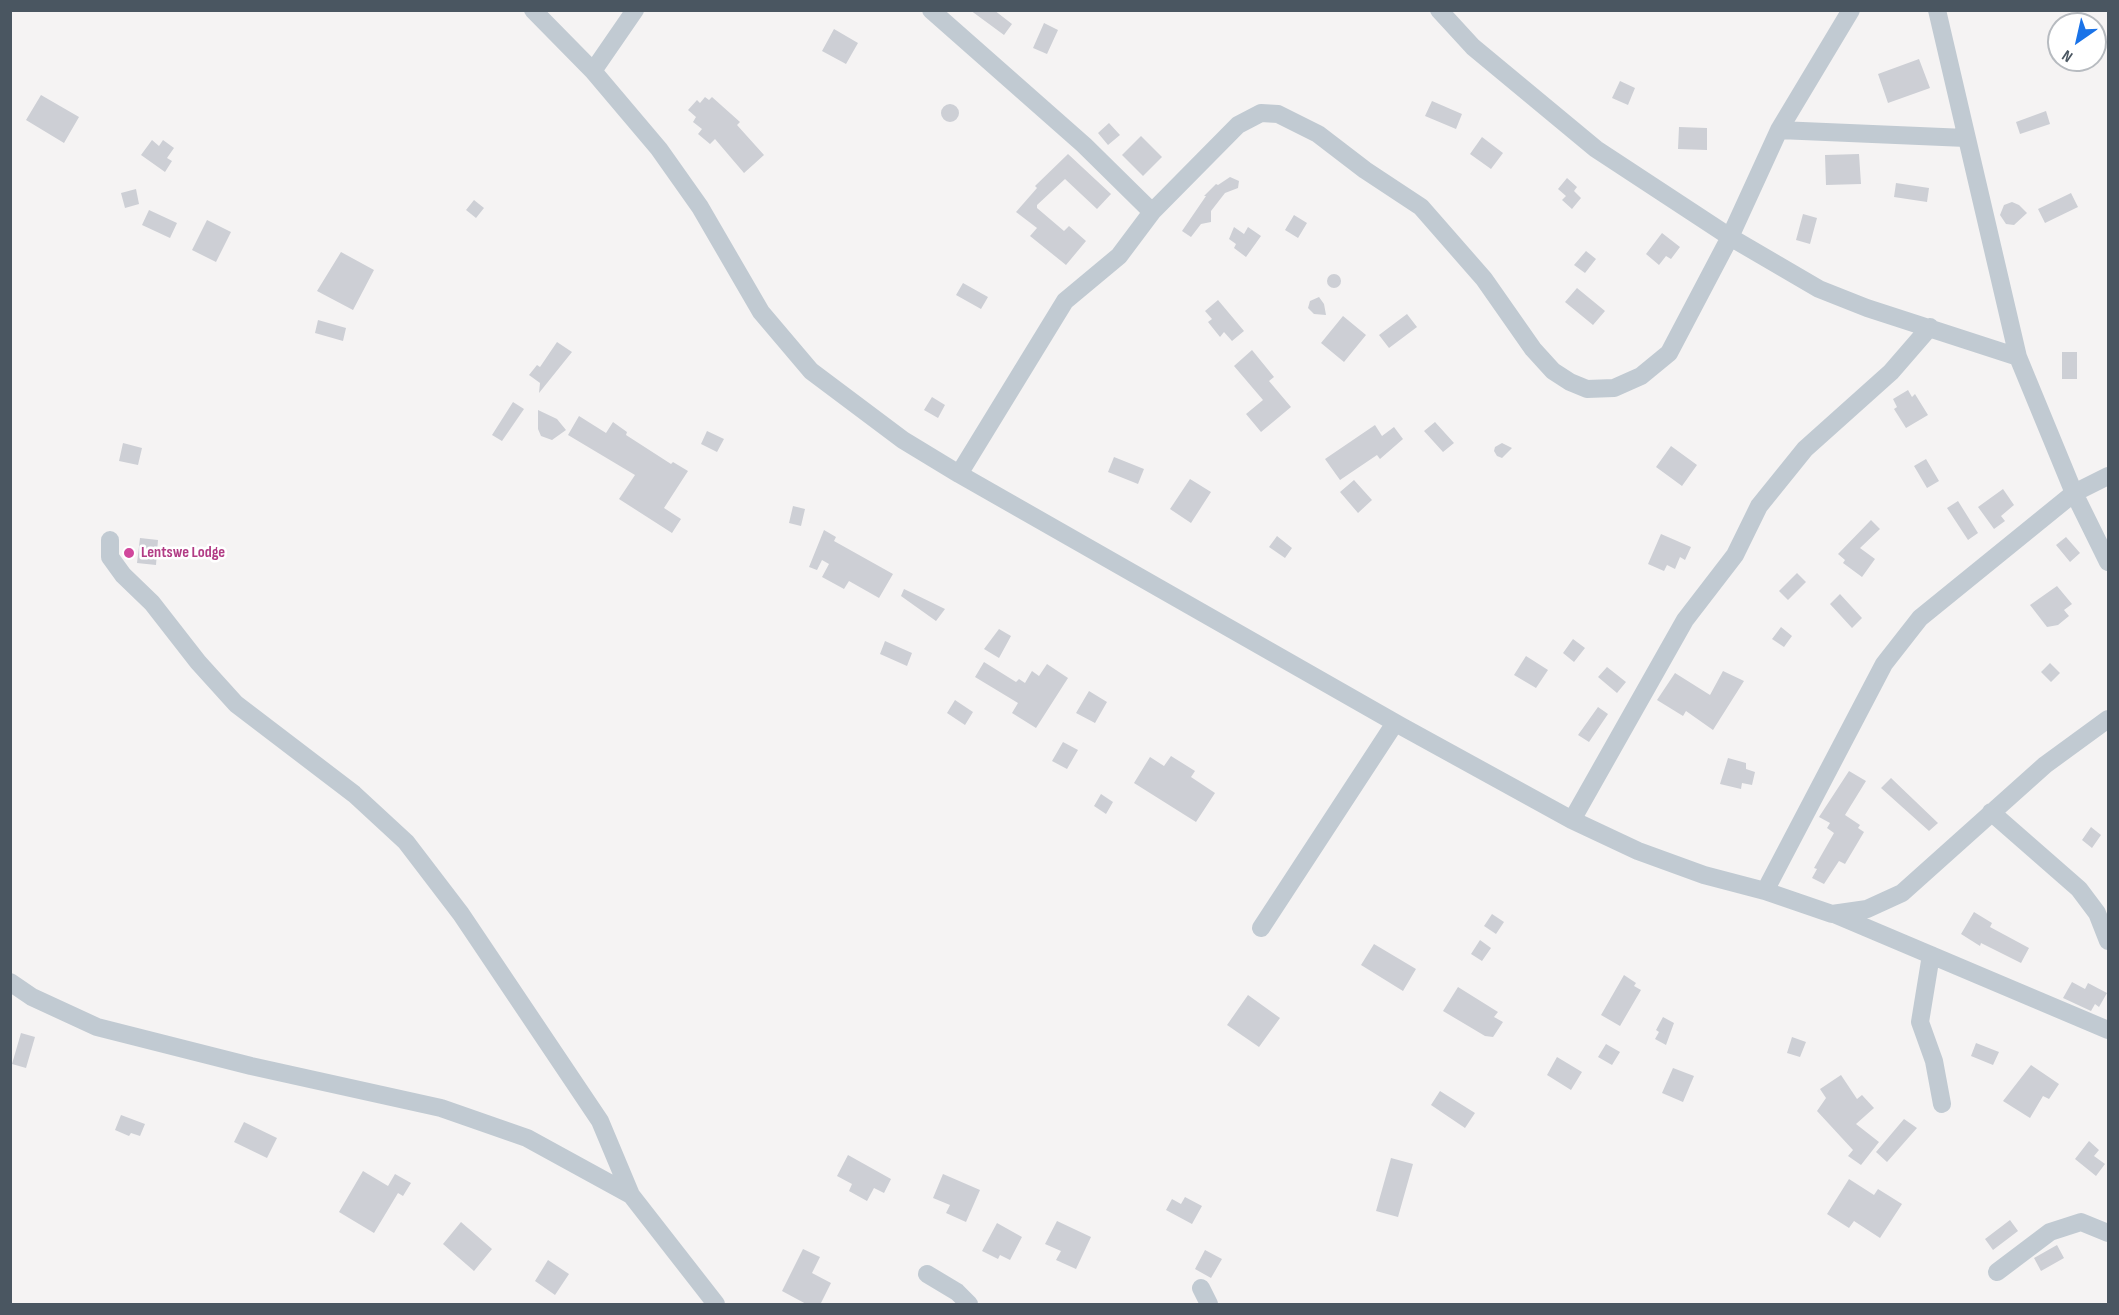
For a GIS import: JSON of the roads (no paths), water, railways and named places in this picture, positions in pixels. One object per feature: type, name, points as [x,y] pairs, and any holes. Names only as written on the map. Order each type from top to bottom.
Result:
[{"type":"street","points":[[533,10],[593,71],[659,149],[700,207],[761,312],[811,371],[903,440],[1395,723],[1572,820],[1638,851],[1704,875],[1765,891],[1832,914],[2109,1030]]},
{"type":"street","points":[[593,71],[635,10]]},
{"type":"street","points":[[931,10],[1083,145],[1152,212]]},
{"type":"street","points":[[1439,10],[1473,47],[1596,149],[1730,237],[1819,289],[1868,308],[2018,357]]},
{"type":"street","points":[[959,474],[1065,302],[1119,256],[1152,212],[1238,125],[1261,113],[1278,114],[1318,134],[1365,170],[1421,207],[1484,279],[1533,349],[1553,371],[1587,389],[1614,388],[1632,380],[1655,366],[1669,353],[1730,237],[1779,130],[1851,10]]},
{"type":"street","points":[[1937,10],[2018,357],[2074,493],[2109,562]]},
{"type":"street","points":[[1779,130],[1966,138]]},
{"type":"street","points":[[1572,820],[1685,620],[1736,555],[1759,506],[1805,449],[1891,372],[1930,327]]},
{"type":"street","points":[[1765,891],[1884,664],[1920,618],[2074,493],[2109,476]]},
{"type":"street","points":[[110,540],[110,557],[123,574],[152,603],[198,662],[236,704],[354,794],[406,842],[461,914],[600,1121],[631,1195],[716,1305]]},
{"type":"street","points":[[1832,914],[1867,909],[1902,893],[2045,765],[2109,719]]},
{"type":"street","points":[[1261,928],[1395,723]]},
{"type":"street","points":[[1991,812],[2079,889],[2097,913],[2109,941]]},
{"type":"street","points":[[1931,956],[1920,1022],[1934,1061],[1942,1104]]},
{"type":"street","points":[[10,982],[32,997],[97,1027],[251,1066],[441,1108],[526,1138],[631,1195]]},
{"type":"street","points":[[1997,1272],[2050,1232],[2081,1222],[2109,1233]]},
{"type":"street","points":[[927,1274],[957,1292],[969,1305]]},
{"type":"place","name":"Lentswe Lodge","points":[[129,553]]}]
